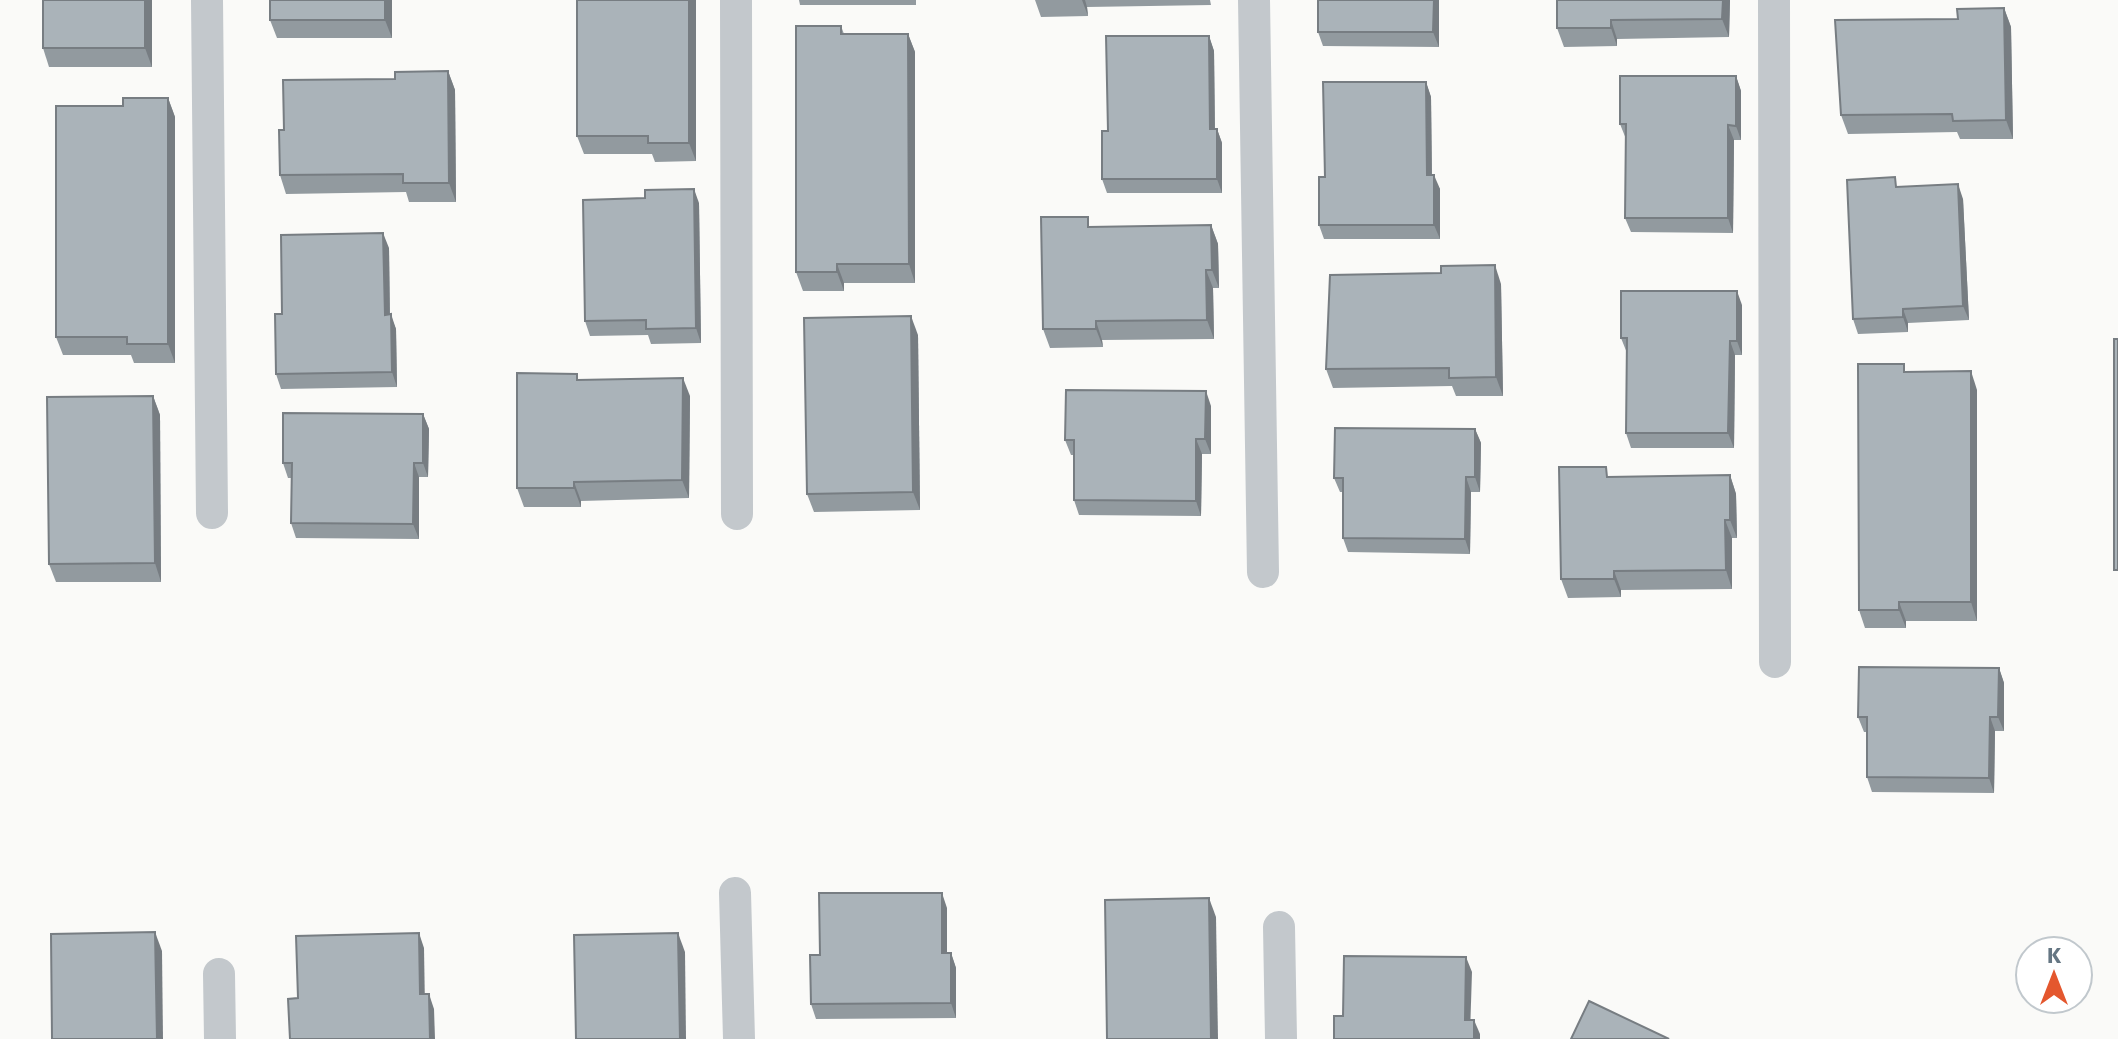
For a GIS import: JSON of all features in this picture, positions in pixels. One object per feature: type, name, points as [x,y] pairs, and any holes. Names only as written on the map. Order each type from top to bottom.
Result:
[{"type":"street","points":[[207,0],[212,513]]},
{"type":"street","points":[[736,0],[737,514]]},
{"type":"street","points":[[1254,0],[1263,572]]},
{"type":"street","points":[[1774,0],[1775,662]]},
{"type":"street","points":[[735,893],[739,1039]]},
{"type":"street","points":[[1279,927],[1281,1039]]},
{"type":"street","points":[[219,974],[220,1039]]},
{"type":"building","points":[[43,0],[145,0],[145,48],[43,48]]},
{"type":"building","points":[[270,0],[385,0],[385,20],[270,20]]},
{"type":"building","points":[[577,0],[689,0],[689,143],[648,143],[648,136],[577,136]]},
{"type":"building","points":[[1318,0],[1434,0],[1433,32],[1318,32]]},
{"type":"building","points":[[1557,0],[1723,0],[1722,19],[1611,20],[1611,28],[1557,28]]},
{"type":"building","points":[[2004,8],[2006,120],[1953,121],[1952,114],[1841,115],[1835,20],[1958,19],[1957,9]]},
{"type":"building","points":[[796,26],[841,26],[841,34],[908,34],[909,264],[837,264],[837,272],[796,272]]},
{"type":"building","points":[[1106,36],[1209,36],[1210,129],[1217,129],[1217,179],[1102,179],[1102,131],[1108,131]]},
{"type":"building","points":[[448,71],[449,183],[403,183],[403,174],[280,175],[279,130],[284,130],[283,80],[395,79],[395,72]]},
{"type":"building","points":[[1620,76],[1736,76],[1736,126],[1728,125],[1728,218],[1625,218],[1626,124],[1620,124]]},
{"type":"building","points":[[1323,82],[1426,82],[1427,175],[1434,175],[1434,225],[1319,225],[1319,177],[1325,177]]},
{"type":"building","points":[[123,98],[168,98],[168,344],[127,344],[127,337],[56,337],[56,106],[123,106]]},
{"type":"building","points":[[1895,177],[1896,187],[1958,184],[1963,306],[1903,309],[1903,317],[1853,319],[1847,180]]},
{"type":"building","points":[[694,189],[696,328],[646,329],[646,320],[585,321],[583,200],[645,198],[645,190]]},
{"type":"building","points":[[1041,217],[1088,217],[1088,227],[1211,225],[1212,270],[1206,270],[1207,320],[1096,321],[1096,329],[1043,329]]},
{"type":"building","points":[[383,233],[385,315],[391,314],[392,372],[276,374],[275,314],[282,314],[281,235]]},
{"type":"building","points":[[1495,265],[1496,377],[1449,378],[1449,368],[1326,369],[1330,275],[1441,273],[1441,266]]},
{"type":"building","points":[[1621,291],[1737,291],[1737,341],[1730,341],[1728,433],[1626,433],[1627,338],[1621,338]]},
{"type":"building","points":[[911,316],[913,492],[807,494],[804,318]]},
{"type":"building","points":[[2114,339],[2118,339],[2118,570],[2114,570]]},
{"type":"building","points":[[1858,364],[1904,364],[1904,372],[1971,371],[1971,602],[1899,602],[1899,610],[1859,610]]},
{"type":"building","points":[[517,373],[577,374],[577,380],[683,378],[682,480],[574,482],[574,488],[517,488]]},
{"type":"building","points":[[1066,390],[1206,391],[1205,439],[1196,439],[1196,501],[1074,500],[1074,440],[1065,440]]},
{"type":"building","points":[[153,396],[155,563],[49,564],[47,397]]},
{"type":"building","points":[[283,413],[423,414],[423,463],[414,463],[413,524],[291,523],[292,463],[283,463]]},
{"type":"building","points":[[1335,428],[1475,429],[1475,477],[1466,477],[1465,539],[1343,538],[1343,478],[1334,478]]},
{"type":"building","points":[[1559,467],[1606,467],[1607,477],[1730,475],[1730,520],[1725,520],[1726,570],[1614,571],[1614,579],[1561,579]]},
{"type":"building","points":[[1859,667],[1999,668],[1998,717],[1990,717],[1989,778],[1867,777],[1867,717],[1858,717]]},
{"type":"building","points":[[819,893],[942,893],[942,953],[951,953],[951,1003],[811,1004],[810,955],[820,955]]},
{"type":"building","points":[[1209,898],[1211,1039],[1107,1039],[1105,900]]},
{"type":"building","points":[[155,932],[157,1039],[52,1039],[51,934]]},
{"type":"building","points":[[419,933],[420,994],[429,994],[430,1039],[290,1039],[288,999],[298,998],[296,936]]},
{"type":"building","points":[[678,933],[680,1039],[576,1039],[574,935]]},
{"type":"building","points":[[1344,956],[1466,957],[1465,1020],[1474,1020],[1474,1039],[1334,1039],[1334,1016],[1343,1016]]},
{"type":"building","points":[[1589,1001],[1669,1039],[1571,1039]]}]
